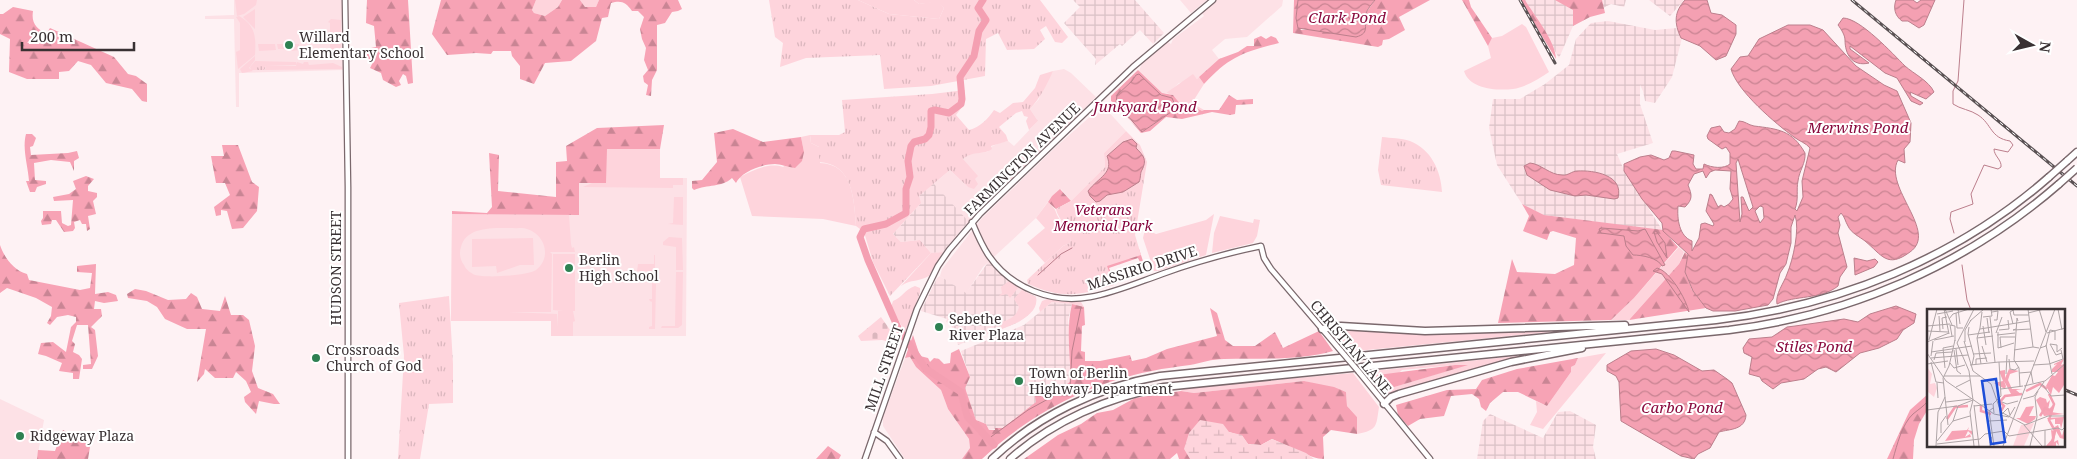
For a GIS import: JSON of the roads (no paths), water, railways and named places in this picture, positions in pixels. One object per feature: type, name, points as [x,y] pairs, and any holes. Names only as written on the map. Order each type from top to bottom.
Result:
[{"type":"highway","points":[[992,459],[1027,431],[1064,408],[1110,389],[1151,377],[1726,319],[1776,311],[1827,298],[1910,267],[1966,237],[2016,204],[2077,152]]},
{"type":"highway","points":[[1010,459],[1050,430],[1079,414],[1118,398],[1158,388],[1754,327],[1814,314],[1860,300],[1916,277],[1970,249],[2011,222],[2077,168]]},
{"type":"highway","points":[[1322,328],[1341,326],[1425,331],[1652,326]]},
{"type":"highway","points":[[1384,404],[1391,397],[1404,392],[1512,362],[1579,349],[1592,344]]},
{"type":"main road","name":"HUDSON STREET","points":[[345,0],[348,459]]},
{"type":"main road","name":"FARMINGTON AVENUE","points":[[928,285],[943,258],[972,222],[1137,64],[1213,0]]},
{"type":"main road","name":"MASSIRIO DRIVE","points":[[972,222],[988,254],[1008,277],[1035,292],[1063,299],[1078,299],[1099,295],[1212,257],[1261,246]]},
{"type":"main road","name":"CHRISTIAN LANE","points":[[1261,246],[1270,267],[1430,459]]},
{"type":"main road","name":"MILL STREET","points":[[866,459],[908,333],[928,285]]},
{"type":"main road","points":[[874,432],[887,441],[900,459]]},
{"type":"water","name":"Clark Pond","points":[[1298,0],[1375,0],[1365,18],[1365,31],[1356,37],[1298,28],[1296,18]]},
{"type":"water","points":[[1685,0],[1707,0],[1711,13],[1722,15],[1736,25],[1736,34],[1726,56],[1716,60],[1700,46],[1681,38],[1676,18],[1681,4]]},
{"type":"water","points":[[1896,0],[1913,0],[1917,3],[1921,0],[1935,0],[1924,25],[1919,28],[1908,21],[1902,21],[1898,17],[1895,9]]},
{"type":"water","points":[[1843,18],[1867,30],[1905,66],[1925,81],[1934,92],[1926,99],[1910,92],[1911,96],[1923,103],[1920,105],[1911,101],[1897,78],[1885,73],[1850,46],[1850,49],[1869,63],[1863,64],[1854,61],[1846,50],[1844,36],[1838,25]]},
{"type":"water","name":"Merwins Pond","points":[[1788,25],[1810,25],[1823,30],[1856,66],[1884,85],[1897,91],[1911,123],[1910,142],[1904,149],[1905,163],[1898,160],[1895,171],[1903,196],[1915,221],[1918,233],[1917,243],[1910,252],[1902,257],[1890,260],[1851,231],[1841,213],[1838,217],[1840,225],[1838,233],[1847,267],[1840,277],[1838,286],[1824,293],[1791,299],[1777,304],[1778,292],[1786,277],[1793,253],[1797,228],[1795,215],[1791,227],[1791,243],[1786,264],[1780,273],[1773,299],[1768,305],[1735,311],[1713,311],[1706,308],[1693,291],[1685,272],[1688,254],[1663,231],[1662,223],[1642,199],[1624,171],[1624,164],[1640,157],[1651,155],[1664,160],[1669,158],[1672,151],[1675,151],[1694,155],[1693,164],[1696,169],[1703,169],[1704,164],[1714,167],[1725,167],[1730,164],[1730,153],[1726,147],[1722,149],[1708,139],[1707,136],[1711,128],[1720,126],[1724,132],[1729,133],[1735,129],[1739,121],[1754,126],[1770,128],[1789,135],[1800,145],[1805,153],[1797,184],[1795,209],[1797,211],[1803,197],[1802,181],[1810,148],[1768,116],[1749,97],[1735,78],[1731,69],[1740,57],[1748,56],[1759,39]],"holes":[[[1738,159],[1753,207],[1749,211],[1743,197],[1741,197],[1742,214],[1740,222],[1736,163]],[[1715,170],[1731,171],[1730,189],[1733,199],[1724,207],[1721,205],[1718,207],[1710,194],[1706,211],[1714,224],[1713,226],[1705,223],[1701,224],[1699,238],[1692,251],[1692,241],[1684,235],[1680,226],[1678,206],[1685,207],[1691,199],[1688,185],[1694,174],[1703,171],[1706,178],[1710,172]],[[1760,206],[1763,207],[1764,218],[1760,223],[1755,211]]]},
{"type":"water","name":"Junkyard Pond","points":[[1139,74],[1161,95],[1172,98],[1176,107],[1142,132],[1116,103],[1117,95]]},
{"type":"water","points":[[1132,139],[1137,144],[1136,148],[1143,156],[1144,161],[1139,182],[1123,192],[1107,195],[1096,202],[1088,191],[1107,171],[1109,162],[1107,156],[1123,142]]},
{"type":"water","points":[[1530,163],[1558,175],[1575,171],[1599,173],[1612,179],[1617,184],[1619,190],[1618,198],[1586,195],[1575,196],[1550,190],[1527,175],[1524,166]]},
{"type":"water","points":[[1599,229],[1638,231],[1645,229],[1665,265],[1662,266],[1657,261],[1649,258],[1633,255],[1626,246],[1624,236],[1601,233]]},
{"type":"water","points":[[1656,231],[1665,243],[1667,258],[1657,242],[1654,232]]},
{"type":"water","points":[[1854,258],[1867,261],[1875,259],[1878,262],[1874,267],[1855,275]]},
{"type":"water","points":[[1657,268],[1667,274],[1677,286],[1689,312],[1662,274],[1653,271]]},
{"type":"water","name":"Stiles Pond","points":[[1896,306],[1916,314],[1914,323],[1903,330],[1897,339],[1879,348],[1860,353],[1836,372],[1826,367],[1818,369],[1804,379],[1781,383],[1773,389],[1762,381],[1760,377],[1749,374],[1752,357],[1744,353],[1743,348],[1749,339],[1772,337],[1787,327],[1844,319],[1858,322],[1870,314]]},
{"type":"water","name":"Carbo Pond","points":[[1656,349],[1674,355],[1702,371],[1714,370],[1727,379],[1732,383],[1746,415],[1743,424],[1719,432],[1710,448],[1698,454],[1694,459],[1681,456],[1621,421],[1619,382],[1616,376],[1607,371],[1607,365],[1631,351]]},
{"type":"waterway","points":[[983,0],[978,8],[986,20],[979,31],[974,56],[960,77],[961,104],[949,113],[931,111],[929,135],[925,139],[914,142],[911,146],[908,161],[910,177],[906,189],[906,213],[886,224],[864,229],[860,237],[898,328],[926,369],[961,392],[967,416],[994,445]]},
{"type":"waterway","points":[[1954,233],[1950,219],[1951,212],[1973,204],[1971,194],[1984,165],[1998,169],[2001,167],[1994,149],[2008,152],[2013,145],[2010,141],[1995,134],[1978,115],[1953,104],[1953,91],[1958,81],[1964,0]]},
{"type":"waterway","points":[[1174,109],[1183,112],[1198,111]]},
{"type":"waterway","points":[[1038,275],[1061,254],[1072,248]]},
{"type":"waterway","points":[[1962,265],[1967,300],[1971,309]]},
{"type":"waterway","points":[[988,439],[1028,410],[1070,387],[1072,351],[1081,307]]},
{"type":"waterway","points":[[1893,459],[1900,435],[1906,423],[1927,402]]},
{"type":"railway","points":[[1520,0],[1555,63]]},
{"type":"railway","points":[[1852,0],[2077,186]]},
{"type":"railway","points":[[2064,389],[2077,395]]},
{"type":"place","name":"Willard Elementary School","points":[[289,45]]},
{"type":"place","name":"Berlin High School","points":[[569,268]]},
{"type":"place","name":"Sebethe River Plaza","points":[[939,327]]},
{"type":"place","name":"Crossroads Church of God","points":[[316,358]]},
{"type":"place","name":"Town of Berlin Highway Department","points":[[1019,381]]},
{"type":"place","name":"Ridgeway Plaza","points":[[20,436]]},
{"type":"park label","name":"Veterans Memorial Park","points":[[1103,218]]}]
